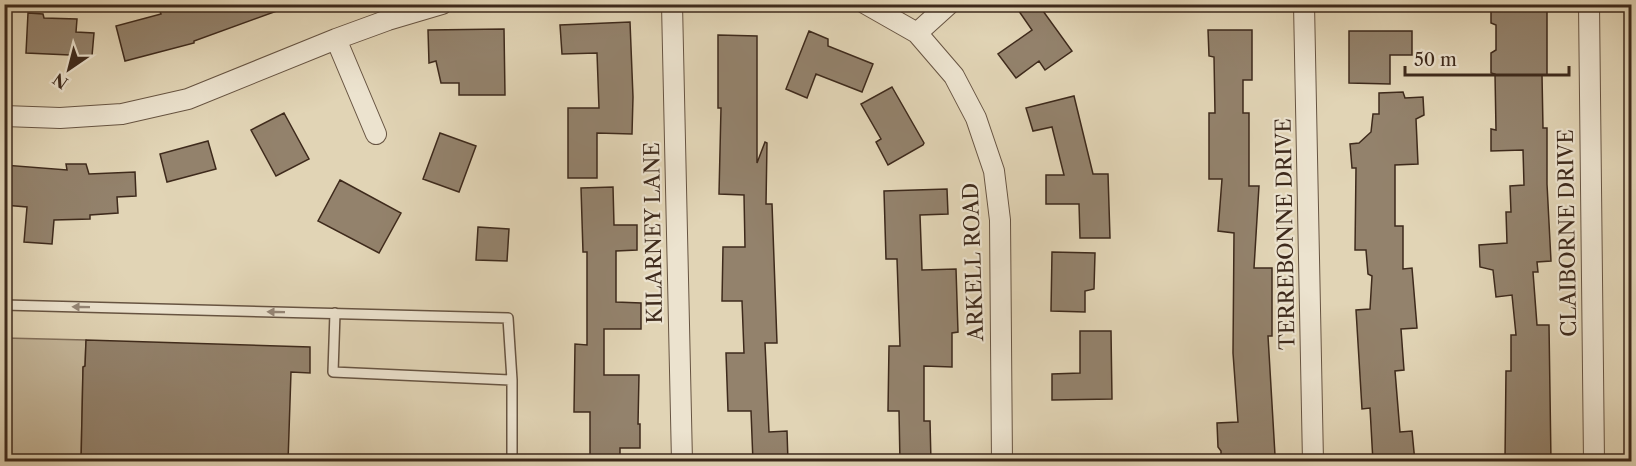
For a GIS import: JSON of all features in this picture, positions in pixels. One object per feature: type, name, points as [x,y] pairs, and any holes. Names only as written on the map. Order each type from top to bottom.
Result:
[{"type":"street","points":[[4,116],[60,118],[122,114],[188,99],[336,39],[442,4]]},
{"type":"street","name":"KILARNEY LANE","points":[[672,4],[682,462]]},
{"type":"street","name":"ARKELL ROAD","points":[[866,4],[917,33],[954,76],[976,118],[994,171],[1000,220],[1002,462]]},
{"type":"street","points":[[917,33],[949,4]]},
{"type":"street","name":"TERREBONNE DRIVE","points":[[1304,4],[1314,462]]},
{"type":"street","name":"CLAIBORNE DRIVE","points":[[1589,4],[1594,462]]},
{"type":"street","points":[[336,39],[375,134]]},
{"type":"lane","points":[[4,305],[508,318],[512,380],[512,462]]},
{"type":"lane","points":[[335,313],[333,372],[512,380]]},
{"type":"shaded area","points":[[5,338],[86,340],[85,366],[83,367],[81,461],[5,462]]},
{"type":"building","points":[[184,4],[288,4],[288,7],[194,41],[194,43],[125,61],[116,26],[161,14],[160,11]]},
{"type":"building","points":[[1014,4],[1038,4],[1072,51],[1045,70],[1039,61],[1016,78],[998,54],[1032,30]]},
{"type":"building","points":[[1491,4],[1547,4],[1547,75],[1542,75],[1543,128],[1547,128],[1551,261],[1537,262],[1538,272],[1533,272],[1537,325],[1549,325],[1551,462],[1505,460],[1506,371],[1511,371],[1511,335],[1516,335],[1512,295],[1496,297],[1493,270],[1480,267],[1479,245],[1507,243],[1506,212],[1511,212],[1510,186],[1524,185],[1523,150],[1491,151],[1491,129],[1496,130],[1495,74],[1491,73],[1491,53],[1496,50],[1496,25],[1491,23]]},
{"type":"building","points":[[28,13],[43,14],[44,18],[77,19],[76,32],[94,33],[92,56],[26,53]]},
{"type":"building","points":[[630,22],[632,134],[597,133],[597,178],[568,178],[568,108],[599,108],[597,53],[562,54],[560,25]]},
{"type":"building","points":[[504,29],[505,95],[459,95],[459,83],[441,83],[436,61],[429,63],[428,30]]},
{"type":"building","points":[[1208,30],[1252,30],[1252,80],[1243,80],[1243,113],[1249,113],[1249,186],[1259,186],[1254,268],[1272,268],[1272,336],[1268,336],[1275,455],[1257,455],[1257,462],[1221,462],[1221,451],[1218,447],[1217,423],[1238,422],[1233,353],[1234,233],[1218,231],[1222,179],[1209,179],[1209,113],[1215,113],[1214,57],[1209,56]]},
{"type":"building","points":[[809,31],[828,39],[828,46],[873,64],[862,92],[816,74],[807,98],[786,89]]},
{"type":"building","points":[[1349,31],[1412,31],[1412,55],[1390,55],[1390,84],[1349,83]]},
{"type":"building","points":[[718,35],[757,36],[757,163],[765,142],[767,143],[766,204],[772,204],[777,343],[765,343],[769,432],[787,431],[788,462],[753,462],[751,411],[728,411],[726,353],[744,353],[742,301],[722,301],[723,247],[745,247],[744,195],[719,194],[721,108],[718,108]]},
{"type":"building","points":[[892,87],[924,143],[888,165],[876,142],[881,139],[861,104]]},
{"type":"building","points":[[1403,92],[1405,98],[1423,97],[1424,115],[1416,119],[1418,164],[1395,165],[1395,226],[1403,226],[1403,269],[1412,268],[1417,328],[1401,329],[1404,370],[1395,371],[1400,432],[1412,431],[1415,462],[1373,462],[1370,408],[1362,409],[1356,310],[1370,309],[1372,276],[1368,274],[1366,250],[1355,250],[1356,168],[1352,168],[1350,144],[1359,143],[1371,132],[1373,114],[1379,114],[1379,93]]},
{"type":"building","points":[[1074,96],[1093,174],[1108,174],[1110,238],[1080,238],[1079,204],[1046,204],[1046,175],[1064,175],[1052,127],[1033,131],[1026,108]]},
{"type":"building","points":[[284,113],[309,159],[276,176],[251,130]]},
{"type":"building","points":[[440,133],[476,146],[459,192],[423,179]]},
{"type":"building","points":[[208,141],[216,169],[167,182],[160,154]]},
{"type":"building","points":[[66,164],[86,164],[89,174],[135,172],[136,196],[117,197],[118,213],[90,215],[90,219],[54,220],[52,244],[24,242],[27,207],[4,205],[4,165],[67,170]]},
{"type":"building","points":[[340,180],[401,213],[379,253],[318,221]]},
{"type":"building","points":[[613,187],[614,225],[637,225],[637,250],[616,251],[616,302],[641,303],[641,329],[604,329],[604,375],[639,375],[640,448],[620,448],[620,462],[590,462],[590,412],[574,412],[575,344],[587,345],[587,252],[583,252],[581,188]]},
{"type":"building","points":[[947,189],[948,214],[920,215],[922,270],[956,269],[958,332],[952,333],[952,367],[924,366],[924,421],[930,421],[931,462],[900,462],[899,411],[888,411],[889,346],[900,346],[897,259],[886,259],[884,191]]},
{"type":"building","points":[[478,227],[509,229],[507,261],[476,260]]},
{"type":"building","points":[[1052,252],[1095,253],[1094,289],[1085,291],[1085,312],[1051,311]]},
{"type":"building","points":[[1080,331],[1111,331],[1112,399],[1052,400],[1052,374],[1080,373]]},
{"type":"building","points":[[86,340],[310,347],[310,373],[291,372],[288,462],[81,462],[83,367],[85,366]]}]
